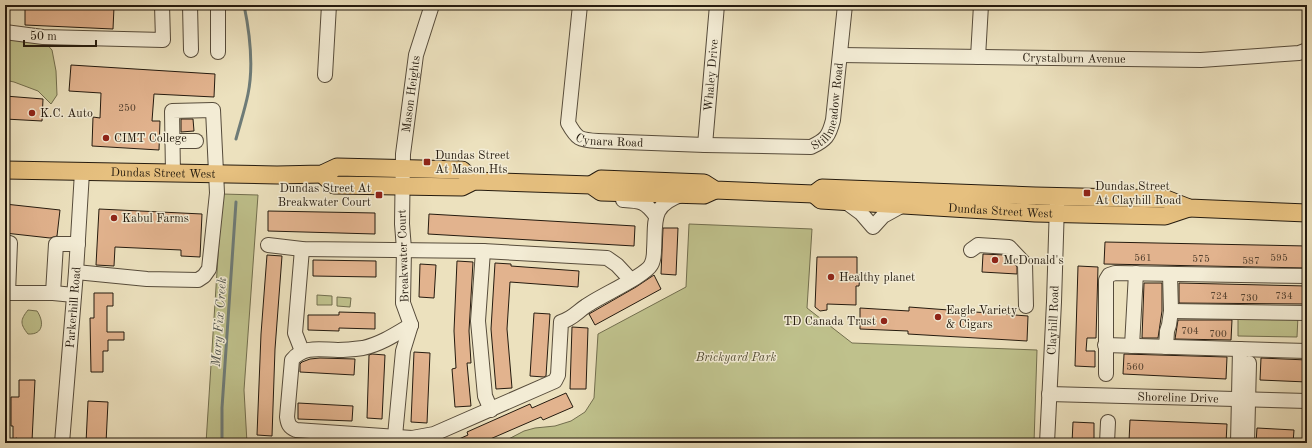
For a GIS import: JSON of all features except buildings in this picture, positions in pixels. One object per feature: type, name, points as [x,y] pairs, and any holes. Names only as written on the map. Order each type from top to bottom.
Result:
[{"type":"main road","name":"Dundas Street West","points":[[5,170],[174,174],[322,174],[337,168],[462,170],[474,181]]},
{"type":"main road","name":"Dundas Street West","points":[[322,174],[334,185],[462,187],[474,181],[704,196],[715,190]]},
{"type":"main road","name":"Dundas Street West","points":[[596,188],[601,179],[704,183],[715,190],[814,194],[821,200],[903,205],[1057,205],[1166,199],[1189,208],[1307,213]]},
{"type":"main road","name":"Dundas Street West","points":[[814,194],[822,188],[1057,205]]},
{"type":"street","points":[[5,32],[43,37],[162,40],[162,5]]},
{"type":"street","points":[[190,5],[191,50]]},
{"type":"street","points":[[218,5],[218,52]]},
{"type":"street","points":[[325,75],[330,5]]},
{"type":"street","name":"Mason Heights","points":[[402,186],[404,138],[416,55],[432,5]]},
{"type":"street","name":"Cynara Road","points":[[580,5],[568,123],[576,136],[582,140],[705,145]]},
{"type":"street","name":"Whaley Drive","points":[[705,145],[717,5]]},
{"type":"street","name":"Stillmeadow Road","points":[[705,145],[811,147],[821,142],[830,134],[833,120],[845,5]]},
{"type":"street","points":[[978,57],[981,5]]},
{"type":"street","name":"Crystalburn Avenue","points":[[840,55],[1200,60],[1299,53],[1307,50]]},
{"type":"street","points":[[76,272],[147,279],[198,280],[204,276],[209,269],[217,193],[213,110],[172,111],[174,174]]},
{"type":"street","points":[[172,141],[196,141]]},
{"type":"street","name":"Parkerhill Road","points":[[62,443],[76,272],[82,172]]},
{"type":"street","name":"Breakwater Court","points":[[402,186],[402,224],[404,249],[403,303],[411,325]]},
{"type":"street","points":[[596,188],[605,200],[641,201],[646,204],[656,216]]},
{"type":"street","points":[[411,325],[390,338],[364,348],[340,350],[310,349],[302,351],[296,355],[292,360],[287,417],[290,428],[296,430],[412,438],[434,434],[555,382],[558,375],[561,322],[569,320],[585,306],[640,275],[651,265],[654,258],[656,216],[664,203],[670,199],[682,195]]},
{"type":"street","points":[[846,202],[861,213],[873,227],[884,216],[903,205]]},
{"type":"street","name":"Clayhill Road","points":[[1047,443],[1057,205]]},
{"type":"street","points":[[53,293],[56,244],[78,244]]},
{"type":"street","points":[[268,245],[302,249],[483,251],[607,258],[617,265],[631,280]]},
{"type":"street","points":[[970,250],[978,245],[1009,247],[1025,264],[1026,306]]},
{"type":"street","points":[[7,249],[7,292],[74,295]]},
{"type":"street","points":[[302,249],[295,333],[302,351]]},
{"type":"street","points":[[483,251],[478,321],[484,396],[491,410]]},
{"type":"street","points":[[1106,374],[1106,280],[1114,273],[1307,276]]},
{"type":"street","points":[[1132,346],[1136,273]]},
{"type":"street","points":[[1166,347],[1167,331],[1171,311],[1170,274]]},
{"type":"street","points":[[1171,311],[1307,313]]},
{"type":"street","points":[[395,436],[403,351],[411,325]]},
{"type":"street","points":[[1105,345],[1307,351]]},
{"type":"street","points":[[1238,443],[1243,398],[1245,349]]},
{"type":"street","name":"Shoreline Drive","points":[[1049,394],[1243,398],[1307,401]]},
{"type":"street","points":[[1243,398],[1248,443]]},
{"type":"street","points":[[1107,443],[1108,422]]},
{"type":"green space","points":[[5,30],[42,39],[52,50],[56,71],[57,95],[51,104],[38,91],[5,80]]},
{"type":"green space","points":[[222,194],[258,195],[244,390],[247,443],[206,443]]},
{"type":"green space","name":"Brickyard Park","points":[[689,224],[812,229],[807,308],[852,343],[1037,350],[1034,443],[501,443],[524,431],[535,428],[555,426],[571,421],[585,412],[594,398],[598,334],[686,287]]},
{"type":"green space","points":[[317,295],[332,296],[332,305],[317,305]]},
{"type":"green space","points":[[337,297],[351,298],[350,307],[337,306]]},
{"type":"green space","points":[[28,310],[37,311],[41,319],[40,330],[33,334],[28,334],[22,325],[22,319]]},
{"type":"green space","points":[[1238,315],[1298,316],[1297,337],[1238,336]]},
{"type":"waterway","name":"Mary Fix Creek","points":[[236,139],[247,100],[251,72],[248,27],[244,5]]},
{"type":"waterway","name":"Mary Fix Creek","points":[[222,443],[222,408],[236,202]]},
{"type":"place","name":"K.C. Auto","points":[[32,113]]},
{"type":"place","name":"CIMT College","points":[[106,138]]},
{"type":"place","name":"Dundas Street At Mason Hts","points":[[427,162]]},
{"type":"place","name":"Dundas Street At Clayhill Road","points":[[1087,193]]},
{"type":"place","name":"Dundas Street At Breakwater Court","points":[[379,195]]},
{"type":"place","name":"Kabul Farms","points":[[114,218]]},
{"type":"place","name":"McDonald's","points":[[995,260]]},
{"type":"place","name":"Healthy planet","points":[[831,277]]},
{"type":"place","name":"Eagle Variety & Cigars","points":[[938,317]]},
{"type":"place","name":"TD Canada Trust","points":[[884,321]]}]
